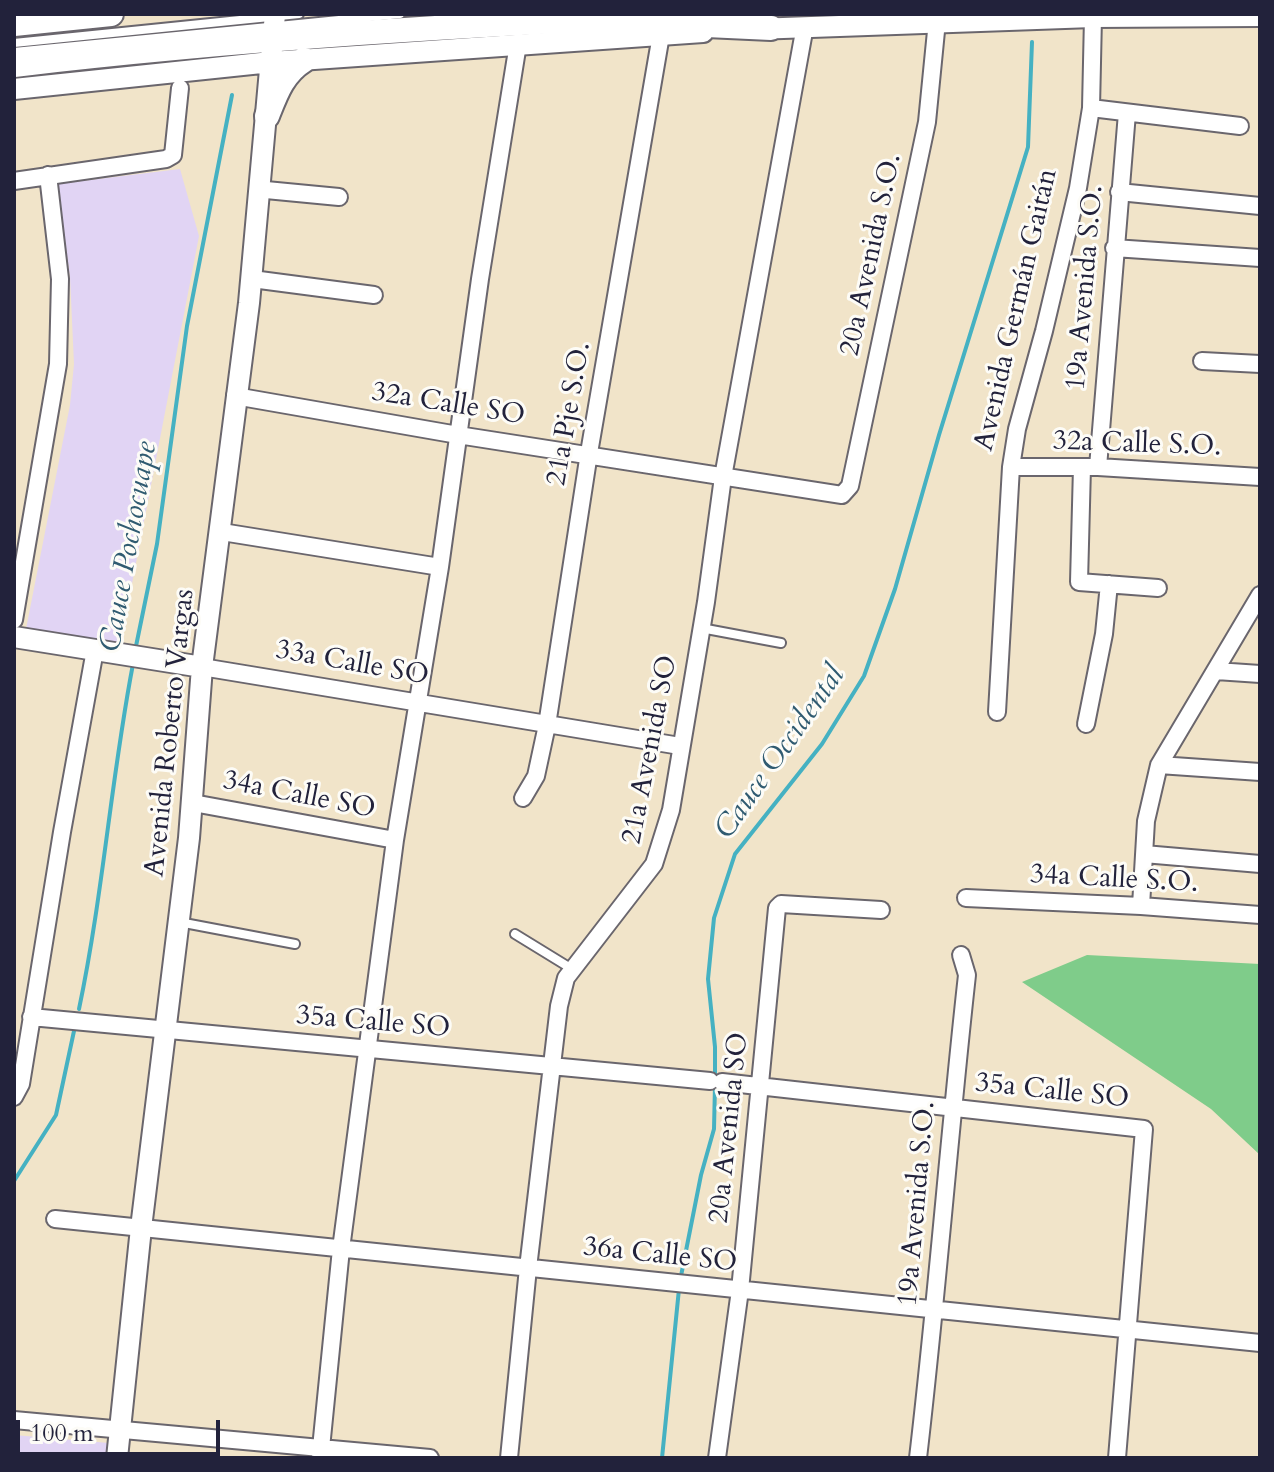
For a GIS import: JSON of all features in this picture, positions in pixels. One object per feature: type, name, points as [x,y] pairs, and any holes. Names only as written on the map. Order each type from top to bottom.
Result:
[{"type":"main road","points":[[14,24],[111,14]]},
{"type":"main road","points":[[14,65],[274,32],[704,14]]},
{"type":"main road","points":[[535,23],[600,28],[681,23],[771,28]]},
{"type":"main road","points":[[267,116],[282,80],[304,60]]},
{"type":"street","points":[[14,89],[274,32],[304,60],[805,26],[1093,15],[1260,16]]},
{"type":"street","name":"Avenida Germán Gaitán","points":[[997,712],[1011,467],[1017,429],[1078,188],[1091,108],[1093,15]]},
{"type":"street","name":"20a Avenida S.O.","points":[[842,495],[850,486],[927,122],[937,21]]},
{"type":"street","name":"21a Avenida SO","points":[[509,1458],[559,1006],[566,978],[572,969],[654,864],[671,810],[723,477],[805,26]]},
{"type":"street","name":"Avenida Roberto Vargas","points":[[117,1458],[141,1228],[193,803],[202,667],[222,532],[235,396],[252,279],[274,32]]},
{"type":"street","name":"21a Pje S.O.","points":[[523,798],[536,776],[547,725],[589,453],[661,35]]},
{"type":"street","points":[[320,1453],[341,1249],[395,840],[440,567],[518,44]]},
{"type":"street","points":[[14,181],[166,159],[173,155],[180,88]]},
{"type":"street","points":[[1091,108],[1240,126]]},
{"type":"street","name":"19a Avenida S.O.","points":[[1109,584],[1079,582],[1127,113]]},
{"type":"street","points":[[14,620],[58,364],[60,279],[48,175]]},
{"type":"street","points":[[266,190],[339,197]]},
{"type":"street","points":[[1119,192],[1260,206]]},
{"type":"street","points":[[1114,248],[1260,258]]},
{"type":"street","points":[[252,279],[374,295]]},
{"type":"street","points":[[1202,361],[1260,364]]},
{"type":"street","name":"32a Calle SO","points":[[235,396],[458,435],[589,453],[842,495]]},
{"type":"street","name":"32a Calle S.O.","points":[[1011,467],[1090,467],[1260,477]]},
{"type":"street","points":[[222,532],[440,567]]},
{"type":"street","points":[[1086,724],[1104,634],[1109,584],[1158,588]]},
{"type":"street","points":[[1141,906],[1146,821],[1159,765],[1260,595]]},
{"type":"street","name":"33a Calle SO","points":[[14,637],[680,746]]},
{"type":"street","points":[[14,1097],[21,1084],[95,650]]},
{"type":"street","points":[[1216,671],[1260,674]]},
{"type":"street","points":[[1159,765],[1260,772]]},
{"type":"street","name":"34a Calle SO","points":[[193,803],[395,840]]},
{"type":"street","points":[[1144,854],[1260,864]]},
{"type":"street","name":"34a Calle S.O.","points":[[966,898],[1260,915]]},
{"type":"street","name":"20a Avenida SO","points":[[717,1458],[740,1290],[777,908],[781,904],[881,910]]},
{"type":"street","name":"19a Avenida S.O.","points":[[918,1458],[936,1310],[952,1109],[967,975],[961,955]]},
{"type":"street","name":"35a Calle SO","points":[[31,1017],[716,1081],[1139,1127],[1146,1131],[1128,1329]]},
{"type":"street","name":"36a Calle SO","points":[[55,1219],[1260,1343]]},
{"type":"street","points":[[1117,1458],[1128,1329]]},
{"type":"street","points":[[14,1420],[320,1453],[430,1458]]},
{"type":"lane","points":[[14,43],[274,32],[299,14]]},
{"type":"lane","points":[[14,52],[274,32],[400,14]]},
{"type":"lane","points":[[701,628],[781,643]]},
{"type":"lane","points":[[179,922],[295,944]]},
{"type":"lane","points":[[515,934],[572,969]]},
{"type":"shaded area","points":[[180,169],[199,236],[120,646],[26,629],[70,405],[74,364],[70,277],[57,184]]},
{"type":"shaded area","points":[[14,1435],[109,1443],[107,1458],[14,1458]]},
{"type":"green space","points":[[1087,955],[1260,964],[1260,1155],[1211,1109],[1022,982]]},
{"type":"waterway","name":"Cauce Occidental","points":[[715,1076],[708,979],[714,918],[735,854],[822,744],[864,676],[895,589],[1028,147],[1032,42]]},
{"type":"waterway","name":"Cauce Pochocuape","points":[[135,651],[157,544],[187,326],[232,95]]},
{"type":"waterway","name":"Cauce Pochocuape","points":[[79,1009],[133,664]]},
{"type":"waterway","name":"Cauce Pochocuape","points":[[14,1181],[56,1115],[74,1031]]},
{"type":"waterway","name":"Cauce Occidental","points":[[680,1281],[701,1175],[714,1129],[715,1085]]},
{"type":"waterway","name":"Cauce Occidental","points":[[662,1458],[679,1289]]}]
